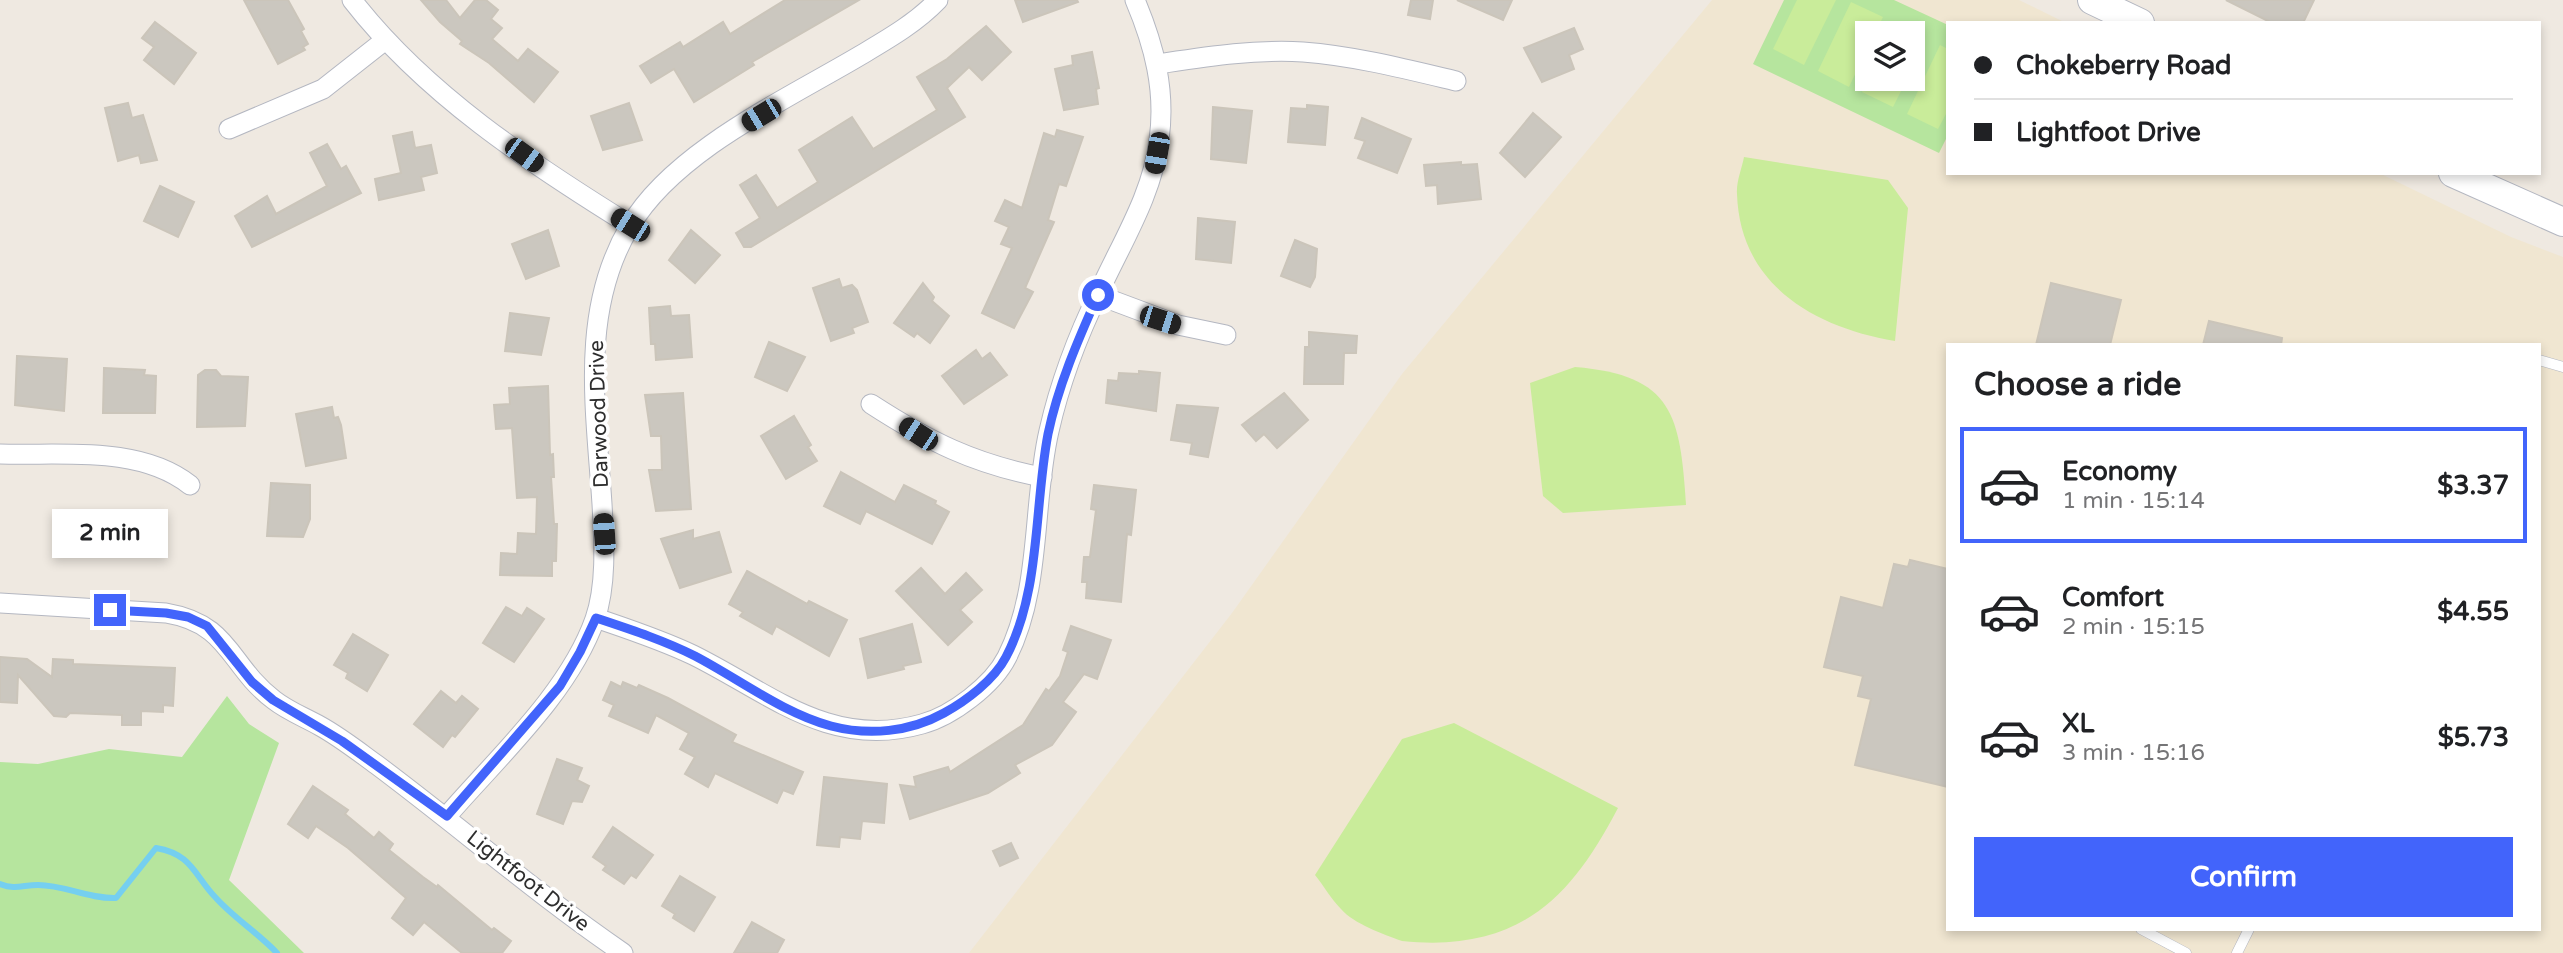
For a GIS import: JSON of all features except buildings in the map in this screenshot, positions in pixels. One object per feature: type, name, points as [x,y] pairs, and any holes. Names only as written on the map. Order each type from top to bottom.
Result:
[{"type":"main road","points":[[2092,0],[2136,21]]},
{"type":"main road","points":[[2458,175],[2563,222]]},
{"type":"street","points":[[352,0],[384,41],[487,128],[561,182],[630,225]]},
{"type":"street","name":"Darwood Drive","points":[[447,816],[560,686],[596,618],[602,583],[604,534],[593,365],[602,291],[630,225],[652,194],[695,154],[893,36],[924,14],[938,0]]},
{"type":"street","points":[[596,618],[693,655],[798,713],[830,726],[863,732],[895,730],[926,723],[966,699],[1005,660],[1020,626],[1027,592],[1042,477],[1059,392],[1154,167],[1161,107],[1158,64],[1135,0]]},
{"type":"street","points":[[229,129],[323,89],[384,41]]},
{"type":"street","points":[[1158,64],[1221,55],[1302,52],[1395,67],[1456,81]]},
{"type":"street","points":[[1098,295],[1178,325],[1226,335]]},
{"type":"street","points":[[871,404],[918,434],[960,455],[1000,469],[1042,477]]},
{"type":"street","points":[[0,454],[120,458],[153,463],[174,472],[190,485]]},
{"type":"street","name":"Lightfoot Drive","points":[[0,603],[188,617],[207,626],[252,682],[273,700],[353,748],[447,816],[542,895],[623,953]]},
{"type":"lane","points":[[2541,361],[2563,367]]},
{"type":"lane","points":[[2145,931],[2186,953]]},
{"type":"lane","points":[[2237,953],[2248,931]]},
{"type":"shaded area","points":[[1712,0],[2019,0],[2062,21],[1946,21],[1946,175],[2383,175],[2511,237],[2563,257],[2563,953],[969,953],[1232,613],[1402,374]]},
{"type":"green space","points":[[1784,0],[1894,0],[1946,24],[1946,139],[1939,153],[1753,64]]},
{"type":"green space","points":[[1797,0],[1836,0],[1804,65],[1773,49]]},
{"type":"green space","points":[[1851,2],[1883,17],[1881,21],[1855,21],[1855,74],[1849,87],[1818,71]]},
{"type":"green space","points":[[1940,45],[1946,48],[1946,114],[1938,129],[1907,114],[1918,91],[1925,91],[1925,76]]},
{"type":"green space","points":[[1862,91],[1901,91],[1893,107]]},
{"type":"green space","points":[[1744,157],[1888,180],[1908,208],[1895,341],[1837,325],[1810,312],[1787,296],[1767,277],[1752,253],[1741,226],[1737,189]]},
{"type":"green space","points":[[1575,367],[1633,379],[1652,391],[1665,406],[1674,424],[1680,447],[1686,505],[1563,513],[1543,496],[1530,383]]},
{"type":"green space","points":[[227,696],[249,724],[279,743],[229,880],[304,953],[0,953],[0,762],[38,764],[109,749],[182,757]]},
{"type":"green space","points":[[1454,723],[1618,808],[1581,868],[1560,893],[1536,913],[1509,928],[1478,938],[1443,942],[1402,941],[1353,919],[1334,901],[1315,875],[1402,739]]},
{"type":"waterway","points":[[0,884],[15,887],[58,887],[116,898],[156,848],[185,860],[223,905],[277,953]]},
{"type":"route","points":[[110,610],[166,613],[188,617],[207,626],[223,642],[252,682],[273,700],[295,715],[321,726],[447,816],[560,686],[596,618],[645,634],[693,655],[798,713],[830,726],[863,732],[895,730],[926,723],[956,707],[985,684],[1005,660],[1020,626],[1048,434],[1074,348],[1098,295]]}]
